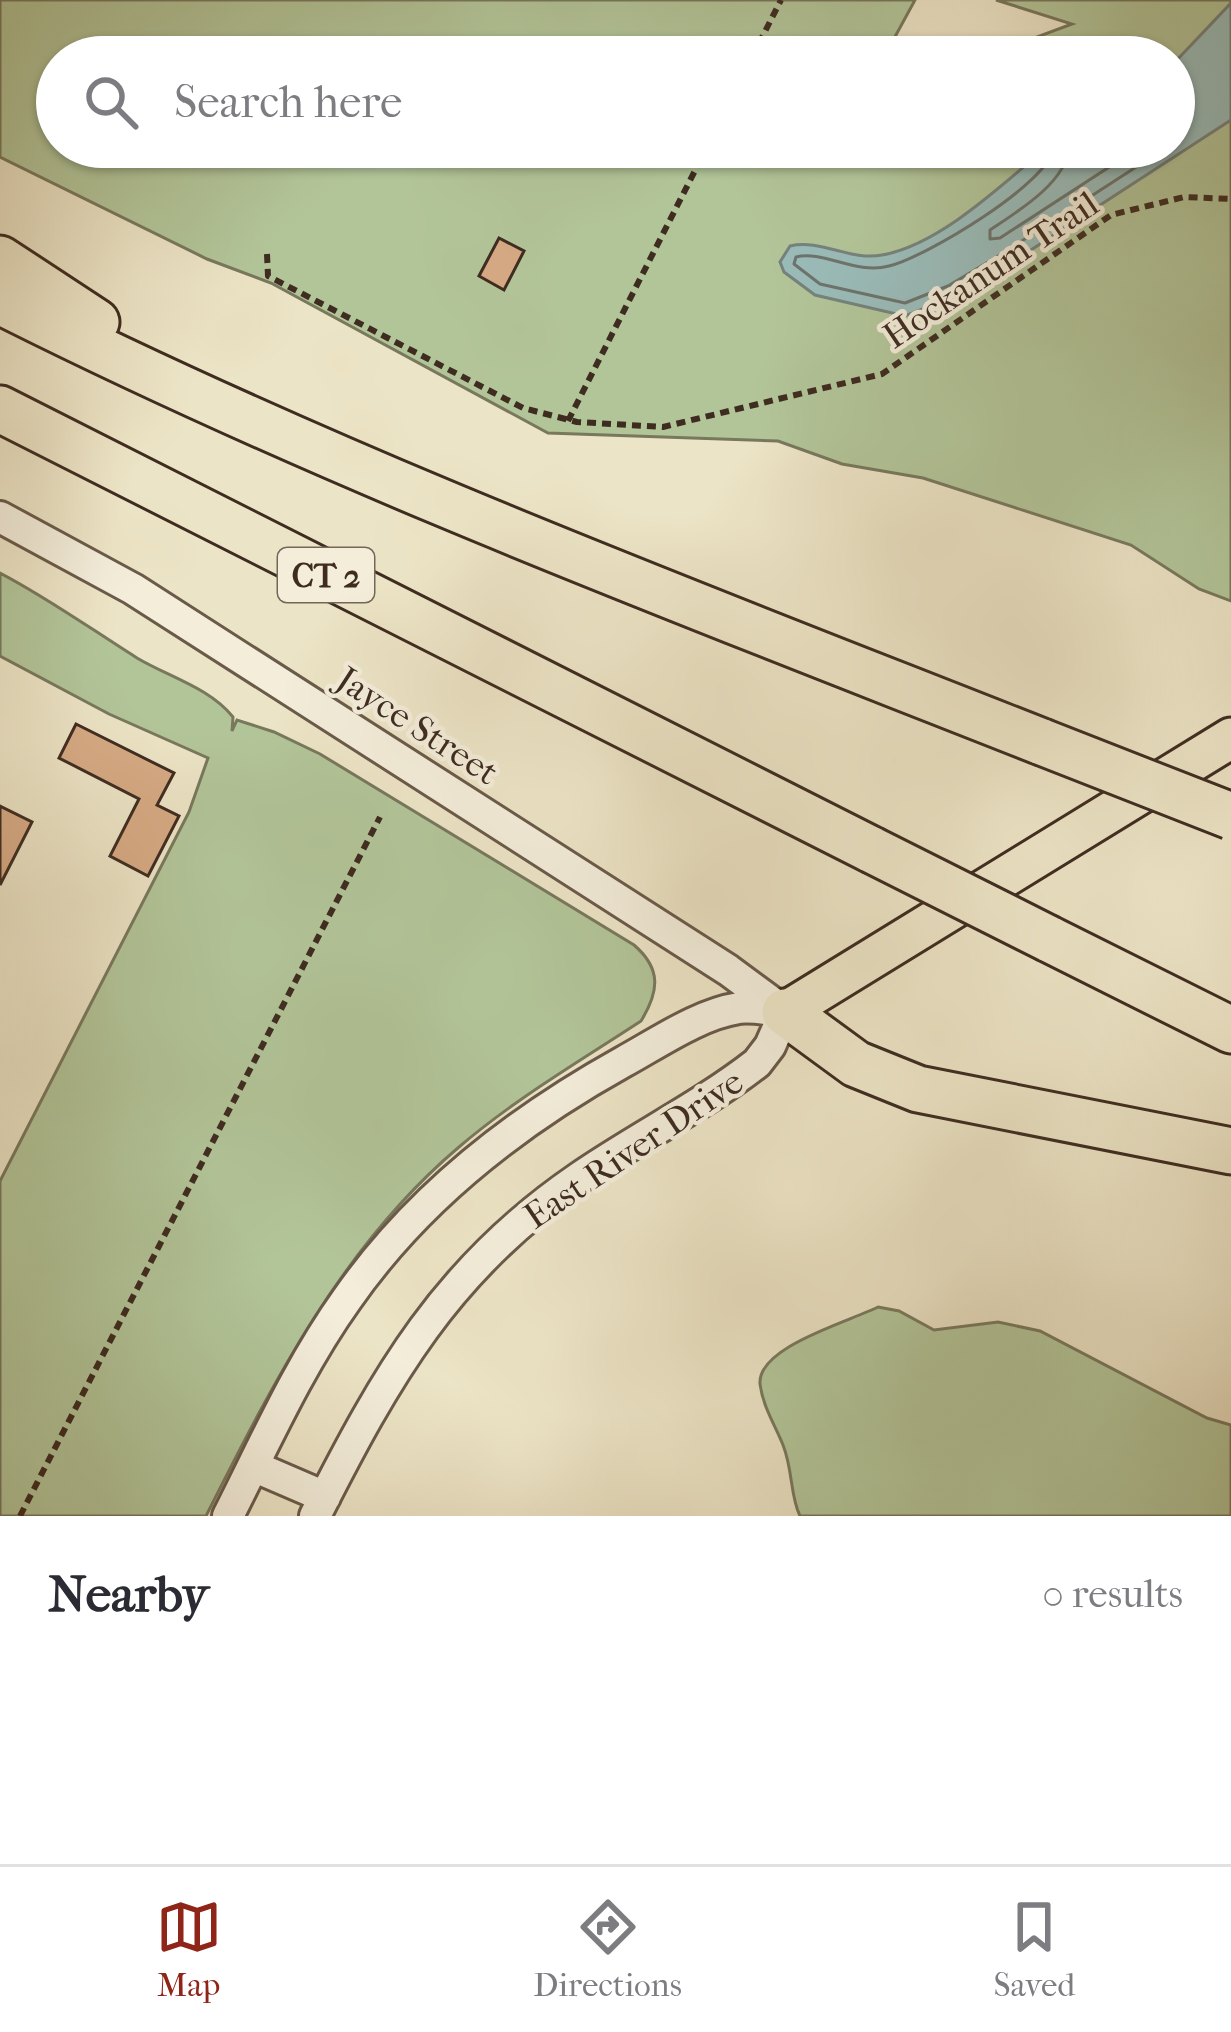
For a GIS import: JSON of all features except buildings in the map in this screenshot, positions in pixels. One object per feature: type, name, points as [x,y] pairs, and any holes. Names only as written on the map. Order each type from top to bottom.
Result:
[{"type":"highway","points":[[0,259],[244,420]]},
{"type":"highway","points":[[0,301],[244,420],[481,522],[1231,816]]},
{"type":"highway","name":"CT 2","points":[[0,409],[1231,1030]]},
{"type":"highway","points":[[785,1012],[856,1064],[918,1089],[1231,1151]]},
{"type":"main road","name":"East River Drive","points":[[785,1012],[1231,738]]},
{"type":"street","name":"Jayce Street","points":[[0,517],[153,602],[708,957],[785,1012]]},
{"type":"street","name":"East River Drive","points":[[228,1516],[304,1368],[347,1298],[399,1233],[477,1158],[558,1100],[702,1022],[743,1007],[785,1012],[770,1046],[753,1067],[578,1179],[481,1259],[406,1350],[320,1507]]},
{"type":"street","points":[[253,1466],[320,1507]]},
{"type":"path","points":[[763,36],[781,0]]},
{"type":"path","points":[[568,421],[696,168]]},
{"type":"path","name":"Hockanum Trail","points":[[267,254],[268,276],[517,406],[568,421],[663,427],[882,374],[1111,215],[1184,197],[1231,199]]},
{"type":"path","points":[[20,1516],[380,818]]},
{"type":"green space","points":[[0,0],[915,0],[895,36],[36,36],[36,168],[1195,168],[1195,36],[1040,36],[1072,24],[996,0],[1231,0],[1231,601],[1199,589],[1131,545],[923,478],[842,464],[778,441],[548,433],[271,283],[207,259],[0,157]]},
{"type":"green space","points":[[0,573],[137,658],[213,698],[233,717],[232,731],[237,720],[320,754],[634,945],[649,963],[655,981],[641,1021],[480,1129],[380,1227],[285,1366],[206,1516],[0,1516],[0,1181],[189,812],[208,758],[109,714],[0,656]]},
{"type":"green space","points":[[878,1307],[899,1311],[934,1330],[998,1322],[1040,1331],[1207,1418],[1231,1425],[1231,1516],[800,1516],[786,1454],[766,1408],[760,1384],[763,1371],[788,1347]]},
{"type":"water","points":[[1231,3],[1231,120],[1195,143],[1195,41]]},
{"type":"water","points":[[1022,168],[1157,168],[953,297],[905,316],[815,295],[784,272],[780,262],[790,246],[802,245],[882,255],[926,239],[970,211]]}]
